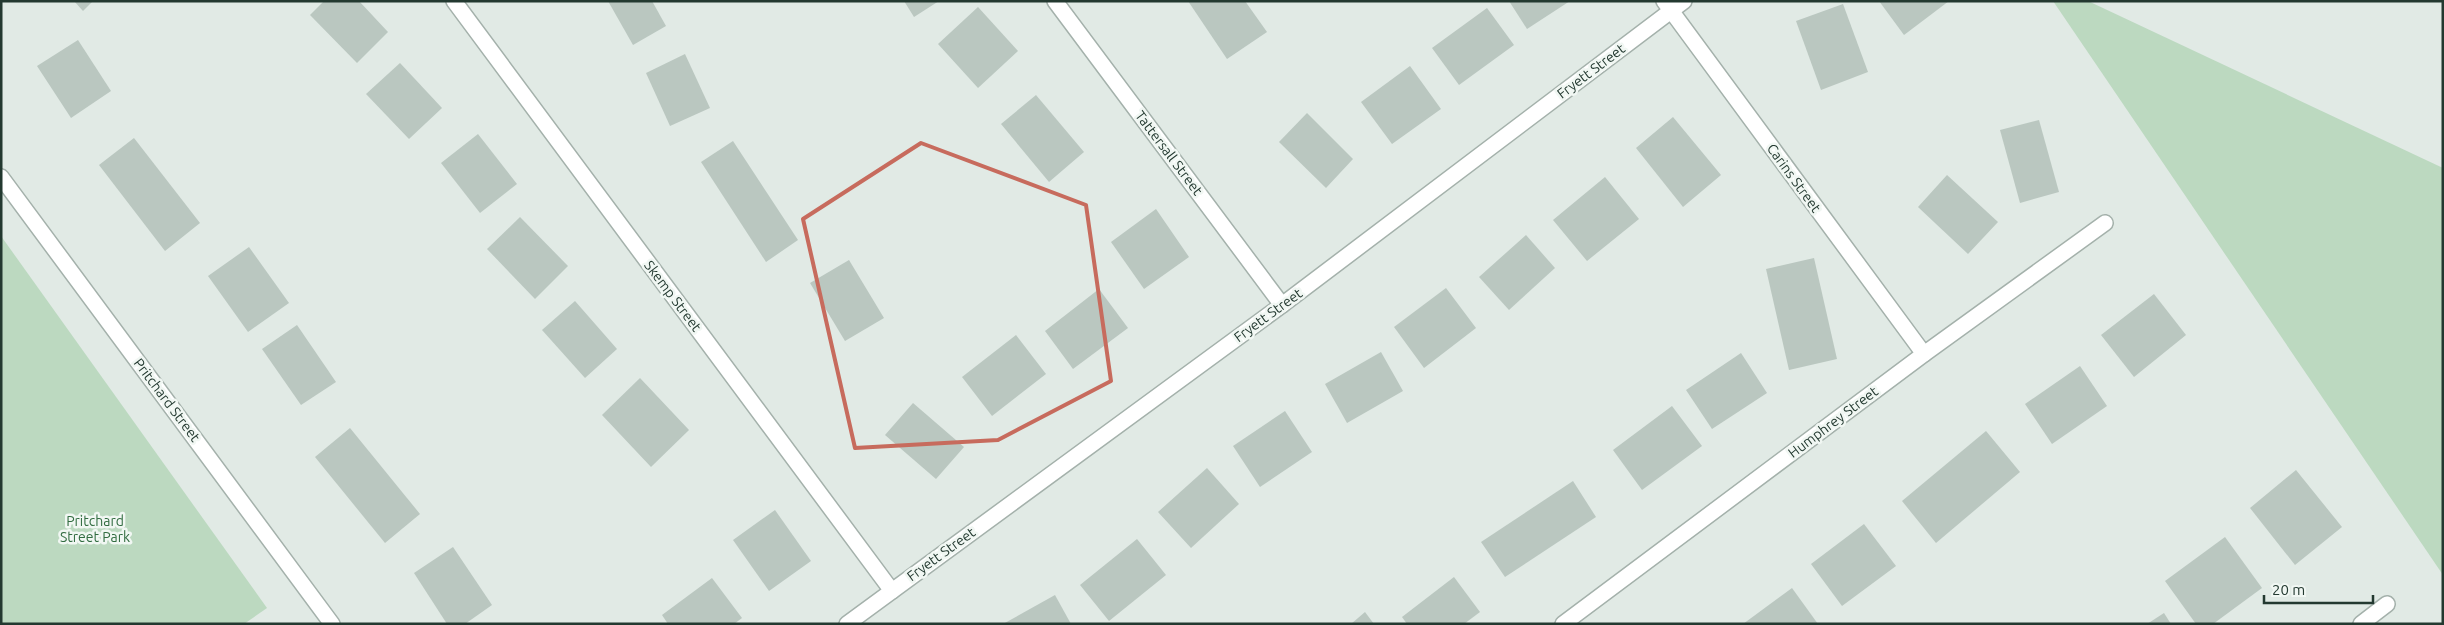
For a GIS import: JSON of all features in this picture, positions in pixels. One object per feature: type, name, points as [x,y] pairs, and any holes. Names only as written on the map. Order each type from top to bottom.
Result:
[{"type":"street","name":"Skemp Street","points":[[454,1],[892,590]]},
{"type":"street","name":"Tattersall Street","points":[[1055,1],[1282,305]]},
{"type":"street","name":"Fryett Street","points":[[847,624],[1282,305],[1668,6],[1684,1]]},
{"type":"street","name":"Carins Street","points":[[1668,6],[1924,354]]},
{"type":"street","name":"Pritchard Street","points":[[1,177],[332,624]]},
{"type":"street","name":"Humphrey Street","points":[[1563,624],[1924,354],[2105,223]]},
{"type":"street","points":[[2361,624],[2387,604]]},
{"type":"highlighted area","points":[[921,143],[1086,205],[1111,381],[998,440],[855,448],[803,219]]},
{"type":"green space","points":[[2053,1],[2088,1],[2443,168],[2443,575]]},
{"type":"green space","name":"Pritchard Street Park","points":[[1,236],[267,608],[244,624],[1,624]]},
{"type":"building","points":[[74,1],[93,1],[83,11]]},
{"type":"building","points":[[324,1],[359,1],[388,32],[357,63],[310,15]]},
{"type":"building","points":[[608,1],[652,1],[666,26],[633,45]]},
{"type":"building","points":[[904,1],[939,1],[914,17]]},
{"type":"building","points":[[1188,1],[1245,1],[1267,32],[1227,59]]},
{"type":"building","points":[[1509,1],[1570,1],[1527,29]]},
{"type":"building","points":[[1879,1],[1949,1],[1904,35]]},
{"type":"building","points":[[1843,4],[1868,72],[1821,90],[1796,21]]},
{"type":"building","points":[[978,7],[1018,51],[978,88],[938,44]]},
{"type":"building","points":[[1487,8],[1514,45],[1459,85],[1432,48]]},
{"type":"building","points":[[78,40],[111,91],[71,118],[37,66]]},
{"type":"building","points":[[685,54],[710,108],[670,126],[646,73]]},
{"type":"building","points":[[400,63],[442,108],[409,139],[366,94]]},
{"type":"building","points":[[1410,66],[1441,109],[1392,144],[1361,102]]},
{"type":"building","points":[[1036,95],[1084,152],[1049,182],[1001,124]]},
{"type":"building","points":[[1307,113],[1353,159],[1326,188],[1279,142]]},
{"type":"building","points":[[1673,117],[1721,175],[1683,207],[1636,148]]},
{"type":"building","points":[[2039,120],[2059,192],[2020,203],[2000,130]]},
{"type":"building","points":[[478,134],[517,184],[480,213],[441,163]]},
{"type":"building","points":[[134,138],[200,223],[165,251],[99,165]]},
{"type":"building","points":[[733,141],[798,240],[766,262],[701,162]]},
{"type":"building","points":[[1947,175],[1998,222],[1968,254],[1918,207]]},
{"type":"building","points":[[1605,177],[1639,219],[1587,261],[1553,220]]},
{"type":"building","points":[[1156,209],[1189,257],[1144,289],[1111,242]]},
{"type":"building","points":[[520,217],[568,266],[535,299],[487,249]]},
{"type":"building","points":[[1526,235],[1555,268],[1509,310],[1479,277]]},
{"type":"building","points":[[249,247],[289,303],[248,332],[208,276]]},
{"type":"building","points":[[1814,258],[1837,359],[1789,370],[1766,269]]},
{"type":"building","points":[[849,260],[884,318],[845,341],[810,283]]},
{"type":"building","points":[[1446,288],[1476,328],[1424,368],[1394,327]]},
{"type":"building","points":[[1099,289],[1128,328],[1073,369],[1045,331]]},
{"type":"building","points":[[2154,294],[2186,335],[2134,377],[2101,335]]},
{"type":"building","points":[[575,301],[617,349],[585,378],[542,330]]},
{"type":"building","points":[[297,325],[336,382],[301,405],[262,349]]},
{"type":"building","points":[[1016,335],[1046,374],[992,416],[962,377]]},
{"type":"building","points":[[1381,352],[1403,391],[1347,423],[1325,384]]},
{"type":"building","points":[[1741,353],[1767,393],[1712,429],[1686,390]]},
{"type":"building","points":[[2080,366],[2107,406],[2052,444],[2025,404]]},
{"type":"building","points":[[640,378],[689,430],[651,467],[602,415]]},
{"type":"building","points":[[913,403],[964,447],[936,479],[885,435]]},
{"type":"building","points":[[1672,406],[1702,446],[1642,490],[1613,450]]},
{"type":"building","points":[[1285,411],[1312,452],[1260,487],[1233,446]]},
{"type":"building","points":[[350,428],[420,514],[385,543],[315,457]]},
{"type":"building","points":[[1986,431],[2020,472],[1936,543],[1902,501]]},
{"type":"building","points":[[1207,468],[1239,504],[1191,548],[1158,512]]},
{"type":"building","points":[[2296,470],[2342,527],[2295,565],[2250,508]]},
{"type":"building","points":[[1573,481],[1596,517],[1505,577],[1481,542]]},
{"type":"building","points":[[775,510],[811,561],[769,591],[733,540]]},
{"type":"building","points":[[1864,524],[1896,566],[1842,606],[1811,564]]},
{"type":"building","points":[[2225,537],[2262,588],[2213,624],[2196,624],[2165,581]]},
{"type":"building","points":[[1137,539],[1166,575],[1109,621],[1080,585]]},
{"type":"building","points":[[453,547],[492,605],[465,624],[447,624],[414,573]]},
{"type":"building","points":[[1454,577],[1480,612],[1464,624],[1407,624],[1402,617]]},
{"type":"building","points":[[712,578],[742,618],[734,624],[668,624],[662,615]]},
{"type":"building","points":[[1792,588],[1818,624],[1743,624]]},
{"type":"building","points":[[1055,595],[1071,624],[1003,624]]},
{"type":"building","points":[[1365,612],[1374,624],[1351,624]]},
{"type":"building","points":[[2164,613],[2171,624],[2147,624]]}]
